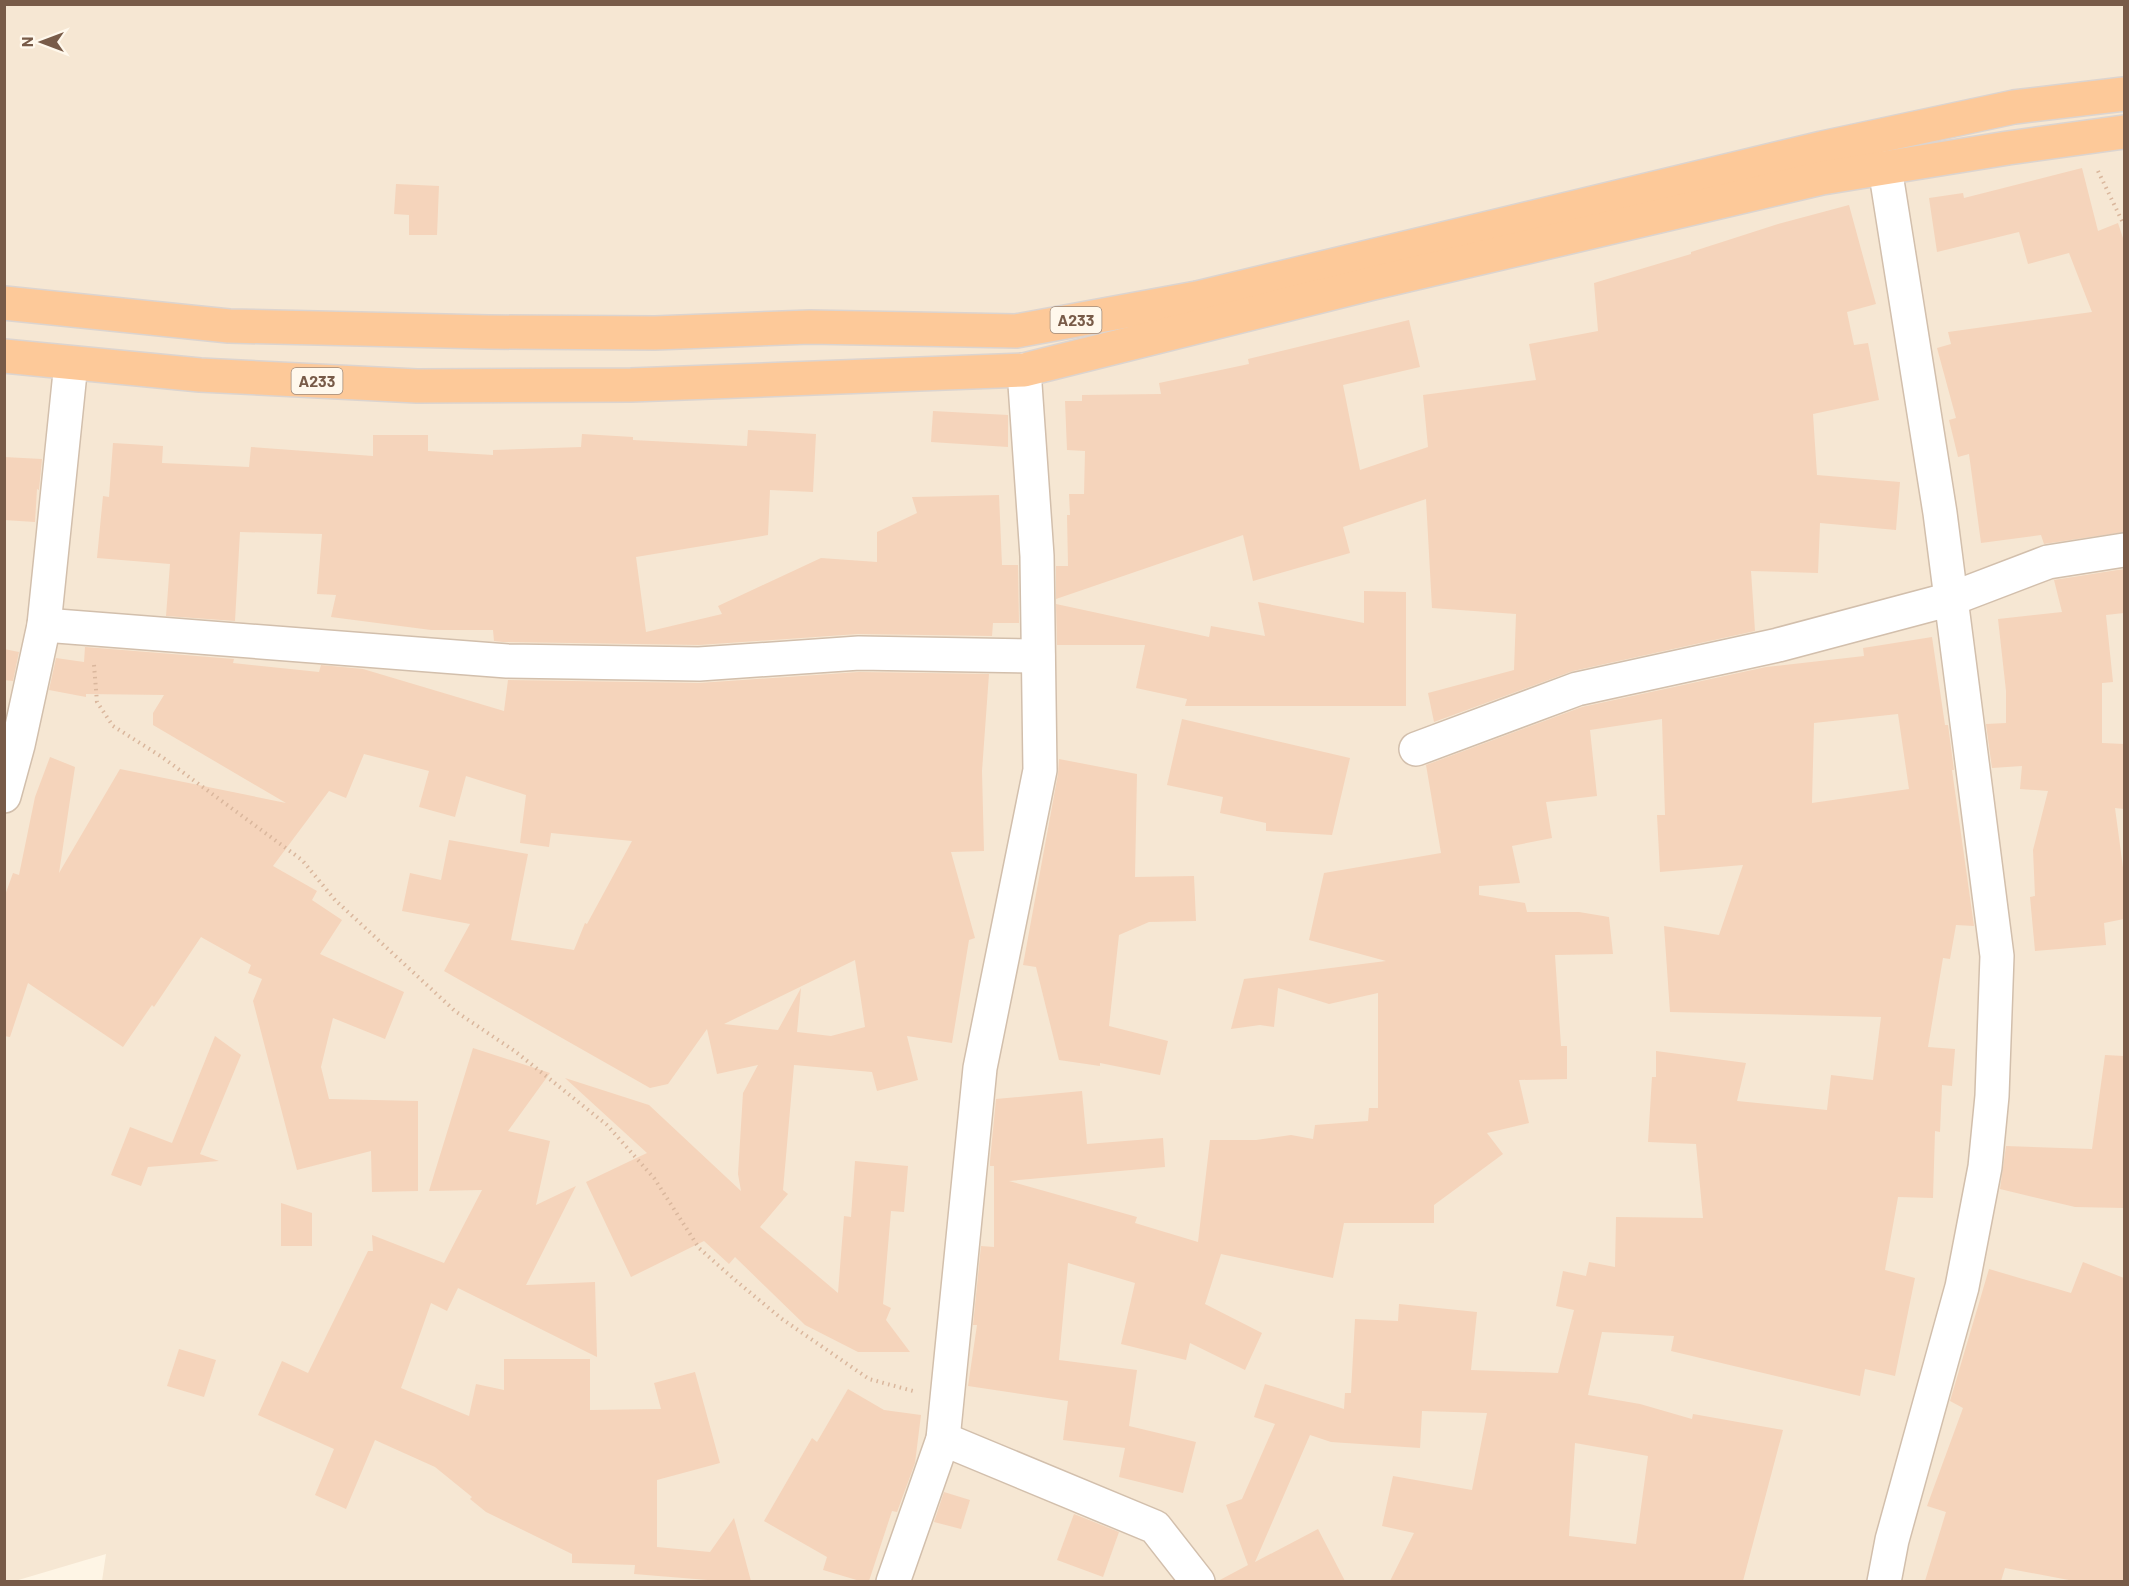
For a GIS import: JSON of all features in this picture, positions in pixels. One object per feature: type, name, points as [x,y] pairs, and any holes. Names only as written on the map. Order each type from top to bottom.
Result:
[{"type":"highway","name":"A233","points":[[4,303],[229,326],[488,332],[655,333],[810,327],[1017,331],[1197,298],[1867,138],[2014,107],[2124,94]]},
{"type":"highway","name":"A233","points":[[4,356],[200,375],[417,386],[631,385],[1024,370],[1369,284],[1822,178],[2124,132]]},
{"type":"street","points":[[1884,168],[1940,513],[1997,956],[1992,1096],[1985,1167],[1962,1287],[1892,1540],[1884,1581]]},
{"type":"street","points":[[4,796],[18,745],[44,625],[71,363]]},
{"type":"street","points":[[893,1581],[943,1439],[980,1068],[1040,770],[1037,556],[1024,370]]},
{"type":"street","points":[[1416,749],[1577,689],[1778,645],[1951,599],[2048,562],[2124,550]]},
{"type":"street","points":[[44,625],[507,661],[699,664],[859,653],[1038,656]]},
{"type":"street","points":[[943,1439],[1155,1527],[1198,1581]]},
{"type":"path","points":[[2084,137],[2124,225]]},
{"type":"path","points":[[90,628],[97,702],[113,726],[162,757],[302,860],[335,900],[455,1011],[516,1052],[607,1125],[654,1178],[699,1248],[782,1319],[870,1379],[947,1400]]},
{"type":"shaded area","points":[[5,5],[2124,5],[2124,1581],[102,1581],[106,1554],[5,1582]]},
{"type":"building","points":[[2082,168],[2098,231],[2118,223],[2124,241],[2124,532],[2044,544],[2041,535],[1981,543],[1969,454],[1958,457],[1949,420],[1956,418],[1937,348],[1951,344],[1948,332],[2092,312],[2069,253],[2028,264],[2019,232],[1937,252],[1929,198],[1963,193],[1964,198]]},
{"type":"building","points":[[396,184],[439,186],[437,235],[409,235],[409,215],[394,214]]},
{"type":"building","points":[[1849,205],[1876,304],[1847,312],[1854,345],[1868,343],[1879,400],[1813,414],[1817,475],[1900,482],[1896,530],[1820,523],[1818,573],[1751,571],[1755,631],[1573,671],[1434,722],[1428,693],[1514,670],[1516,614],[1432,608],[1426,499],[1343,527],[1350,553],[1253,581],[1243,535],[1056,599],[1056,566],[1068,566],[1069,494],[1084,494],[1085,451],[1067,450],[1065,401],[1082,401],[1082,395],[1161,394],[1159,383],[1249,364],[1248,359],[1409,320],[1420,367],[1343,385],[1360,470],[1428,447],[1423,395],[1536,380],[1529,344],[1598,331],[1594,283],[1691,254],[1691,252],[1778,224]]},
{"type":"building","points":[[933,411],[1008,415],[1008,447],[931,442]]},
{"type":"building","points":[[748,430],[816,434],[813,492],[770,490],[768,535],[636,557],[646,632],[722,614],[718,606],[821,558],[877,562],[877,532],[917,513],[912,497],[999,495],[1002,565],[1018,565],[1019,623],[993,623],[992,636],[858,634],[699,645],[503,642],[494,641],[493,630],[431,630],[331,617],[336,595],[317,594],[322,534],[240,532],[235,621],[166,616],[170,564],[97,558],[103,496],[109,497],[113,443],[163,446],[162,463],[249,467],[251,447],[373,456],[373,435],[428,435],[428,451],[493,455],[493,450],[581,447],[582,434],[633,437],[633,440],[747,446]]},
{"type":"building","points":[[4,457],[42,459],[35,522],[4,520]]},
{"type":"building","points":[[2124,569],[2124,613],[2106,615],[2113,682],[2102,683],[2102,743],[2124,744],[2124,809],[2115,808],[2124,875],[2124,919],[2104,923],[2106,945],[2035,951],[2030,897],[2035,896],[2033,850],[2048,791],[2020,789],[2022,766],[1992,768],[1986,724],[2006,723],[2006,691],[1998,619],[2062,612],[2054,580]]},
{"type":"building","points":[[1364,591],[1406,592],[1406,706],[1185,706],[1187,699],[1136,688],[1145,645],[1057,645],[1056,604],[1209,637],[1211,626],[1265,636],[1258,602],[1364,623]]},
{"type":"building","points":[[1932,637],[1945,725],[1948,725],[1954,770],[1952,770],[1974,926],[1956,925],[1950,959],[1943,958],[1928,1047],[1955,1049],[1952,1086],[1942,1085],[1940,1132],[1935,1131],[1933,1198],[1898,1197],[1885,1270],[1915,1278],[1895,1376],[1865,1369],[1860,1396],[1671,1351],[1674,1336],[1602,1332],[1588,1395],[1640,1404],[1692,1419],[1693,1414],[1783,1430],[1743,1581],[1390,1581],[1414,1533],[1382,1526],[1393,1476],[1472,1490],[1487,1413],[1422,1411],[1420,1448],[1331,1442],[1310,1435],[1255,1562],[1318,1529],[1345,1581],[1218,1581],[1248,1565],[1226,1505],[1242,1499],[1275,1424],[1254,1417],[1265,1384],[1344,1409],[1345,1393],[1351,1393],[1355,1319],[1398,1321],[1399,1304],[1477,1312],[1471,1370],[1558,1373],[1574,1310],[1556,1306],[1563,1271],[1586,1276],[1589,1262],[1615,1267],[1616,1217],[1703,1218],[1696,1144],[1648,1142],[1652,1077],[1656,1077],[1656,1051],[1746,1063],[1737,1101],[1827,1110],[1831,1075],[1873,1080],[1881,1017],[1670,1012],[1664,926],[1719,935],[1743,865],[1660,872],[1657,815],[1665,815],[1662,719],[1590,730],[1597,796],[1546,802],[1552,838],[1512,846],[1520,883],[1479,886],[1479,895],[1525,903],[1527,912],[1579,912],[1609,917],[1613,954],[1555,955],[1561,1046],[1567,1046],[1567,1079],[1519,1080],[1529,1123],[1487,1133],[1503,1154],[1434,1205],[1434,1223],[1344,1223],[1333,1278],[1221,1254],[1205,1304],[1262,1333],[1245,1370],[1190,1343],[1186,1360],[1121,1344],[1135,1283],[1068,1263],[1059,1360],[1137,1370],[1129,1426],[1196,1442],[1183,1493],[1119,1477],[1125,1448],[1063,1440],[1068,1401],[968,1386],[977,1325],[973,1325],[981,1246],[994,1247],[994,1166],[990,1166],[990,1161],[996,1099],[1082,1091],[1087,1144],[1163,1138],[1165,1167],[1009,1181],[1137,1217],[1135,1223],[1198,1242],[1210,1140],[1256,1140],[1291,1135],[1313,1139],[1315,1125],[1368,1121],[1369,1108],[1378,1108],[1378,993],[1329,1004],[1278,988],[1274,1027],[1260,1025],[1231,1029],[1244,979],[1386,961],[1309,940],[1324,873],[1441,853],[1426,765],[1582,707],[1766,667],[1864,656],[1863,648]],"holes":[[[1898,714],[1909,789],[1812,803],[1814,723]],[[1575,1443],[1648,1456],[1636,1544],[1569,1536]]]},
{"type":"building","points":[[85,647],[234,659],[233,663],[319,672],[321,665],[363,669],[504,711],[508,680],[699,683],[859,672],[989,674],[982,771],[984,851],[951,852],[975,938],[969,940],[952,1043],[907,1036],[918,1080],[877,1091],[872,1072],[794,1065],[783,1190],[788,1194],[760,1227],[838,1293],[844,1216],[851,1217],[855,1161],[908,1166],[904,1212],[891,1211],[883,1304],[891,1308],[886,1320],[910,1352],[858,1352],[805,1325],[735,1257],[729,1264],[704,1241],[631,1277],[586,1182],[647,1153],[565,1078],[649,1105],[741,1191],[738,1174],[743,1093],[758,1065],[717,1074],[707,1029],[668,1084],[650,1088],[444,971],[470,924],[402,911],[410,873],[441,880],[449,840],[528,854],[511,940],[574,950],[585,923],[587,924],[632,841],[551,833],[549,847],[520,843],[526,795],[466,776],[455,817],[419,807],[429,771],[364,754],[346,798],[329,791],[273,866],[317,891],[312,900],[342,920],[320,954],[404,992],[385,1039],[333,1018],[321,1067],[329,1099],[418,1101],[418,1191],[372,1192],[371,1151],[297,1170],[253,1001],[262,979],[248,973],[251,965],[201,937],[154,1007],[152,1005],[123,1047],[28,983],[10,1037],[4,1036],[4,898],[13,873],[19,875],[35,797],[50,757],[75,767],[59,873],[120,769],[286,803],[153,725],[153,713],[164,695],[86,694],[86,697],[49,690],[56,658],[84,662]],"holes":[[[855,960],[865,1027],[831,1036],[797,1032],[801,988],[778,1030],[724,1024]]]},
{"type":"building","points":[[4,649],[19,652],[13,681],[4,680]]},
{"type":"building","points":[[1182,719],[1350,758],[1332,835],[1266,831],[1266,823],[1220,813],[1223,797],[1167,785]]},
{"type":"building","points":[[1059,759],[1137,774],[1135,877],[1194,876],[1196,921],[1149,922],[1119,935],[1109,1026],[1168,1041],[1160,1075],[1100,1063],[1100,1066],[1059,1060],[1036,967],[1023,965]]},
{"type":"building","points":[[215,1036],[241,1055],[200,1154],[219,1161],[148,1167],[141,1186],[111,1175],[130,1127],[172,1143]]},
{"type":"building","points":[[473,1048],[550,1073],[508,1131],[550,1141],[536,1205],[576,1186],[526,1285],[595,1282],[597,1357],[458,1288],[447,1311],[431,1303],[401,1388],[469,1416],[476,1384],[504,1390],[504,1359],[590,1359],[590,1410],[661,1409],[654,1383],[695,1372],[720,1463],[657,1480],[657,1547],[710,1552],[734,1518],[751,1581],[720,1581],[634,1574],[635,1565],[572,1563],[572,1554],[486,1512],[470,1499],[472,1497],[435,1467],[375,1440],[346,1509],[315,1495],[334,1449],[258,1415],[282,1361],[308,1373],[368,1251],[373,1251],[372,1235],[444,1263],[482,1190],[429,1191]]},
{"type":"building","points":[[2105,1055],[2124,1056],[2124,1208],[2075,1207],[2000,1189],[2006,1146],[2092,1149]]},
{"type":"building","points":[[281,1203],[312,1213],[312,1246],[281,1246]]},
{"type":"building","points":[[2083,1262],[2124,1278],[2124,1581],[2074,1581],[2005,1568],[2001,1581],[1925,1581],[1946,1512],[1927,1506],[1963,1408],[1950,1401],[1989,1269],[2071,1293]]},
{"type":"building","points":[[179,1349],[216,1360],[204,1397],[167,1386]]},
{"type":"building","points":[[848,1389],[884,1410],[921,1415],[915,1463],[897,1512],[892,1511],[869,1581],[860,1581],[823,1570],[827,1557],[764,1521],[812,1438],[817,1442]]},
{"type":"building","points":[[944,1492],[970,1500],[961,1529],[934,1522]]},
{"type":"building","points":[[1074,1514],[1119,1532],[1103,1577],[1057,1560]]}]
